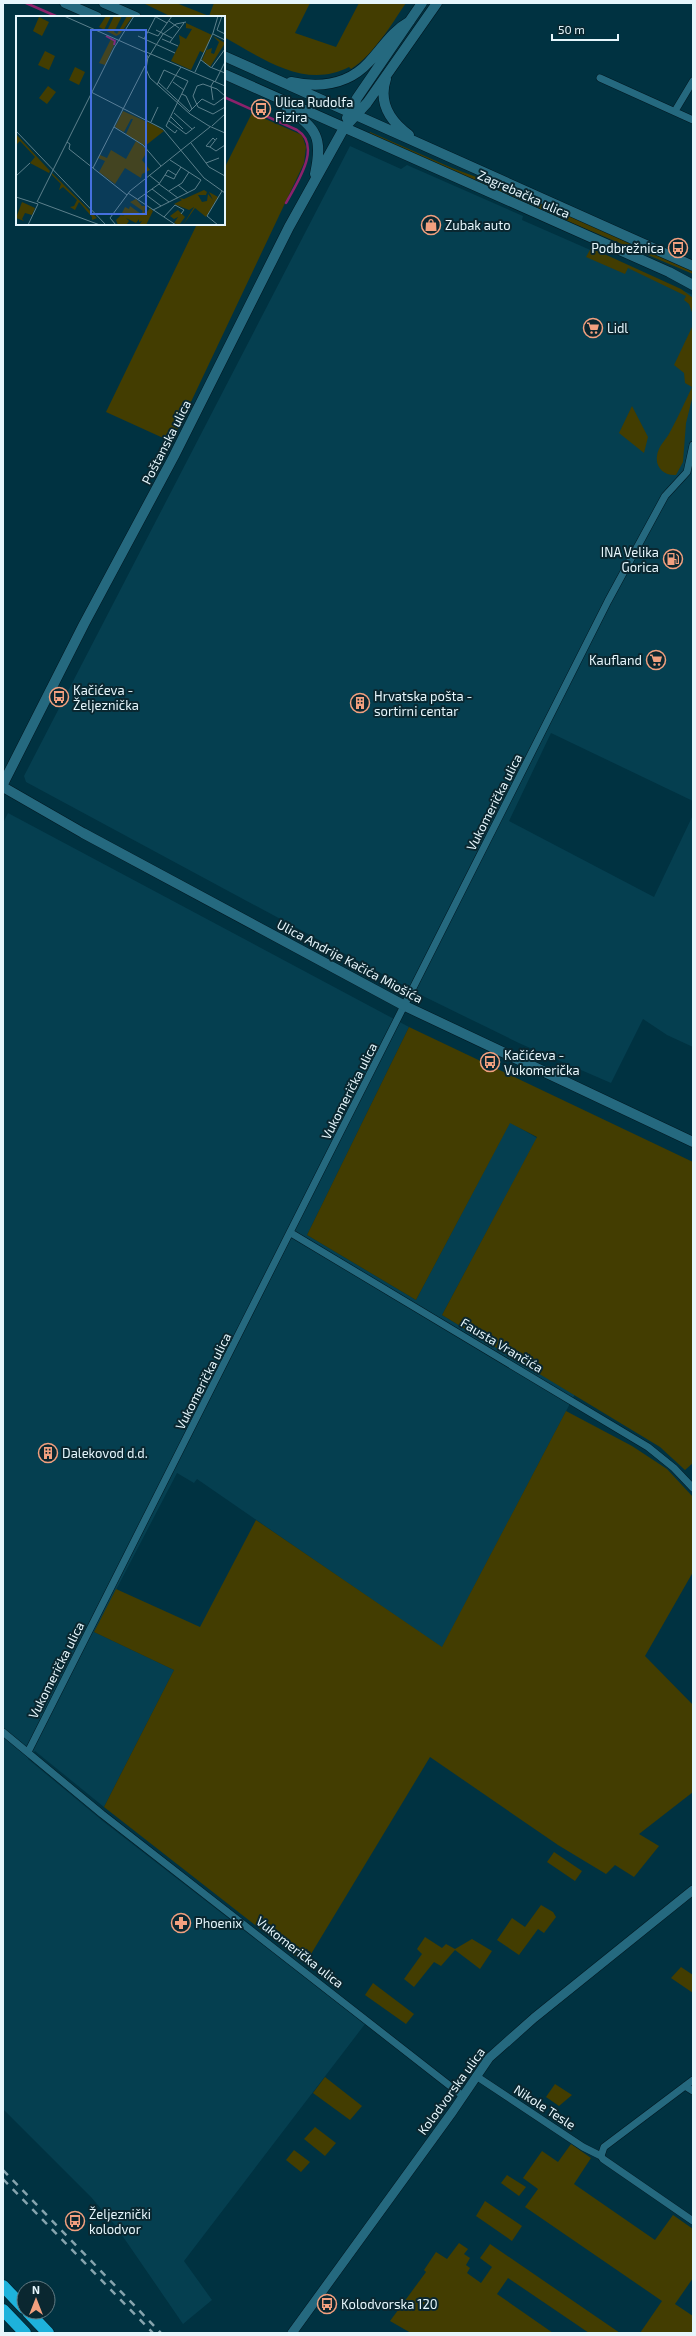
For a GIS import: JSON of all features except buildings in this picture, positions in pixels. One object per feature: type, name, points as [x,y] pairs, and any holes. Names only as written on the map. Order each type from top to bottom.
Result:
[{"type":"highway","points":[[3,2286],[16,2300]]},
{"type":"highway","points":[[3,2310],[25,2333]]},
{"type":"highway","points":[[36,2320],[48,2333]]},
{"type":"main road","points":[[65,3],[95,16]]},
{"type":"main road","points":[[104,3],[134,16]]},
{"type":"main road","points":[[353,114],[422,3]]},
{"type":"main road","points":[[353,114],[389,71],[437,3]]},
{"type":"main road","points":[[225,56],[271,77],[315,86],[342,81],[362,69],[397,29],[410,21]]},
{"type":"main road","points":[[389,71],[383,93],[387,110],[396,124],[421,145]]},
{"type":"main road","points":[[225,74],[264,92],[302,117],[314,130],[318,153],[311,188]]},
{"type":"main road","name":"Zagrebačka ulica","points":[[271,77],[693,266]]},
{"type":"main road","name":"Zagrebačka ulica","points":[[264,92],[637,258],[693,285]]},
{"type":"main road","name":"Poštanska ulica","points":[[3,785],[45,699],[174,456],[311,188],[353,114]]},
{"type":"main road","points":[[637,258],[660,263],[693,276]]},
{"type":"main road","name":"Ulica Andrije Kačića Miošića","points":[[3,785],[83,833],[405,1006],[693,1142]]},
{"type":"street","points":[[600,78],[693,120]]},
{"type":"street","points":[[675,111],[693,82]]},
{"type":"street","name":"Vukomerička ulica","points":[[28,1752],[608,602],[672,487],[687,472],[693,445]]},
{"type":"street","name":"Fausta Vrančića","points":[[291,1233],[648,1447],[674,1468],[693,1488]]},
{"type":"street","name":"Vukomerička ulica","points":[[3,1732],[102,1814],[463,2096]]},
{"type":"street","name":"Kolodvorska ulica","points":[[292,2333],[476,2076],[495,2052],[693,1890]]},
{"type":"street","name":"Nikole Tesle","points":[[476,2076],[583,2147],[601,2156],[603,2159],[693,2221]]},
{"type":"street","points":[[601,2156],[604,2147],[693,2080]]},
{"type":"street","points":[[685,2086],[693,2091]]},
{"type":"shaded area","points":[[143,3],[176,3],[209,16],[170,16]]},
{"type":"shaded area","points":[[214,3],[310,3],[295,33],[336,47],[359,3],[406,3],[375,48],[360,63],[351,69],[349,67],[333,73],[316,75],[300,73],[269,62],[225,38],[225,16],[209,16]]},
{"type":"shaded area","points":[[252,113],[302,135],[306,147],[304,163],[172,442],[106,412],[197,225],[225,225],[225,167]]},
{"type":"shaded area","points":[[370,132],[452,168],[514,191],[693,270],[693,274],[368,137]]},
{"type":"shaded area","points":[[350,146],[401,169],[407,165],[523,216],[522,220],[693,295],[693,801],[551,733],[509,821],[654,897],[693,815],[693,1047],[667,1035],[643,1019],[611,1083],[521,1044],[425,997],[26,782],[24,776]]},
{"type":"shaded area","points":[[591,248],[681,289],[693,298],[693,315],[689,304],[684,300],[686,296],[628,268],[625,274],[586,257]]},
{"type":"shaded area","points":[[693,325],[693,395],[686,423],[683,462],[676,475],[672,475],[665,473],[659,468],[657,456],[660,446],[670,432],[692,387],[685,383],[684,373],[674,365]]},
{"type":"shaded area","points":[[632,406],[648,437],[644,453],[619,433]]},
{"type":"shaded area","points":[[8,813],[409,1027],[307,1235],[416,1300],[510,1122],[537,1138],[442,1315],[575,1394],[442,1648],[197,1479],[194,1483],[177,1473],[94,1632],[174,1670],[104,1807],[35,1751],[28,1759],[104,1822],[365,2024],[184,2261],[212,2300],[183,2324],[115,2225],[91,2197],[3,2109],[3,823]]},
{"type":"shaded area","points":[[409,1027],[693,1162],[693,1463],[685,1470],[660,1447],[442,1315],[537,1137],[510,1123],[416,1300],[307,1235]]},
{"type":"shaded area","points":[[566,1411],[632,1446],[667,1469],[693,1497],[693,1572],[645,1656],[693,1705],[693,1792],[639,1834],[659,1846],[634,1877],[615,1865],[606,1874],[558,1845],[430,1757],[305,1964],[104,1807],[174,1670],[94,1632],[116,1589],[200,1627],[256,1520],[442,1647]]},
{"type":"shaded area","points":[[554,1852],[582,1871],[575,1881],[547,1862]]},
{"type":"shaded area","points":[[541,1905],[553,1912],[556,1917],[544,1933],[538,1929],[519,1955],[497,1940],[512,1918],[525,1927]]},
{"type":"shaded area","points":[[425,1937],[442,1948],[446,1944],[455,1949],[472,1939],[492,1951],[480,1969],[455,1950],[441,1966],[434,1962],[414,1987],[404,1979],[422,1954],[417,1949]]},
{"type":"shaded area","points":[[681,1967],[693,1975],[693,1993],[671,1978]]},
{"type":"shaded area","points":[[373,1983],[414,2014],[406,2024],[365,1995]]},
{"type":"shaded area","points":[[325,2077],[362,2106],[350,2120],[313,2093]]},
{"type":"shaded area","points":[[555,2084],[572,2095],[559,2106],[546,2097]]},
{"type":"shaded area","points":[[315,2127],[336,2143],[325,2156],[304,2139]]},
{"type":"shaded area","points":[[571,2144],[591,2158],[574,2184],[655,2240],[673,2215],[693,2229],[693,2278],[675,2304],[693,2316],[693,2333],[640,2333],[662,2301],[525,2207],[538,2189],[523,2178],[542,2151],[558,2162]]},
{"type":"shaded area","points":[[294,2150],[310,2162],[301,2172],[286,2160]]},
{"type":"shaded area","points":[[507,2175],[526,2187],[519,2196],[501,2183]]},
{"type":"shaded area","points":[[485,2201],[522,2226],[512,2241],[476,2216]]},
{"type":"shaded area","points":[[459,2243],[468,2249],[464,2254],[470,2258],[466,2265],[470,2268],[467,2273],[481,2283],[492,2267],[480,2258],[490,2244],[620,2333],[589,2333],[508,2278],[497,2294],[553,2333],[411,2333],[390,2321],[426,2272],[424,2270],[436,2252],[447,2259]]},
{"type":"waterway","points":[[26,3],[56,16]]},
{"type":"waterway","points":[[225,97],[297,130],[304,137],[308,145],[308,155],[301,176],[286,203]]},
{"type":"railway","points":[[3,2170],[161,2333]]},
{"type":"railway","points":[[3,2179],[153,2333]]},
{"type":"place","name":"Ulica Rudolfa Fizira","points":[[261,109]]},
{"type":"place","name":"Zubak auto","points":[[431,225]]},
{"type":"place","name":"Podbrežnica","points":[[678,248]]},
{"type":"place","name":"Lidl","points":[[593,328]]},
{"type":"place","name":"INA Velika Gorica","points":[[673,559]]},
{"type":"place","name":"Kaufland","points":[[656,660]]},
{"type":"place","name":"Kačićeva - Željeznička","points":[[59,697]]},
{"type":"place","name":"Hrvatska pošta - sortirni centar","points":[[360,703]]},
{"type":"place","name":"Kačićeva - Vukomerička","points":[[490,1062]]},
{"type":"place","name":"Dalekovod d.d.","points":[[48,1453]]},
{"type":"place","name":"Phoenix","points":[[181,1923]]},
{"type":"place","name":"Željeznički kolodvor","points":[[75,2221]]},
{"type":"place","name":"Kolodvorska 120","points":[[327,2304]]}]
